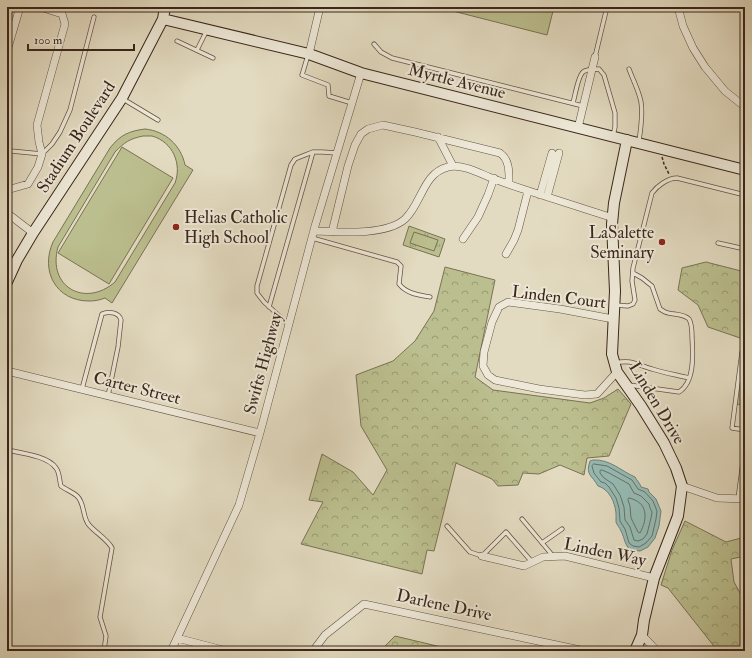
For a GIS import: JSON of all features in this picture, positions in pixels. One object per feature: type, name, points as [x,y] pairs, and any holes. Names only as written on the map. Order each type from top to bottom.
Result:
[{"type":"street","points":[[7,51],[20,7]]},
{"type":"street","points":[[7,190],[28,184],[38,167],[42,154],[36,125],[65,24],[62,14],[40,7]]},
{"type":"street","name":"Stadium Boulevard","points":[[7,282],[16,260],[122,98],[163,18],[165,7]]},
{"type":"street","points":[[308,54],[320,7]]},
{"type":"street","points":[[678,7],[683,26],[693,48],[705,67],[725,91],[745,108]]},
{"type":"street","name":"Myrtle Avenue","points":[[163,18],[308,54],[361,73],[745,170]]},
{"type":"street","points":[[578,128],[595,57]]},
{"type":"street","name":"Swifts Highway","points":[[170,651],[239,505],[260,433],[313,234],[361,73]]},
{"type":"street","points":[[332,232],[348,166],[361,134],[368,129],[383,125],[500,153],[504,156],[507,162],[509,175],[508,184]]},
{"type":"street","points":[[438,138],[453,166]]},
{"type":"street","name":"Linden Drive","points":[[627,140],[614,203],[615,291],[612,354],[616,368],[664,443],[676,468],[682,486],[678,516],[654,578],[642,635],[635,651]]},
{"type":"street","points":[[544,196],[555,153]]},
{"type":"street","points":[[313,234],[376,230],[392,227],[405,219],[414,207],[426,183],[435,174],[447,167],[453,166],[467,168],[528,191],[613,218]]},
{"type":"street","points":[[462,239],[478,217],[494,178]]},
{"type":"street","points":[[506,254],[518,230],[528,191]]},
{"type":"street","points":[[7,213],[33,233]]},
{"type":"street","name":"Linden Court","points":[[613,319],[560,309],[508,302],[499,307],[492,322],[484,352],[484,366],[488,375],[495,380],[539,389],[584,395],[597,394],[616,368]]},
{"type":"street","name":"Carter Street","points":[[7,371],[260,433]]},
{"type":"street","points":[[682,486],[717,498],[742,499]]},
{"type":"street","name":"Linden Way","points":[[482,556],[524,566],[543,557],[565,556],[654,578]]},
{"type":"street","name":"Darlene Drive","points":[[313,651],[325,635],[364,604],[585,651]]},
{"type":"street","points":[[642,635],[657,651]]},
{"type":"street","points":[[177,638],[227,651]]},
{"type":"lane","points":[[595,57],[607,7]]},
{"type":"lane","points":[[7,149],[11,151],[42,154],[52,144],[60,132],[70,110],[94,17]]},
{"type":"lane","points":[[197,50],[207,29]]},
{"type":"lane","points":[[177,41],[213,58]]},
{"type":"lane","points":[[374,44],[381,52],[392,58],[583,106]]},
{"type":"lane","points":[[308,54],[302,74],[328,85],[329,96],[352,103]]},
{"type":"lane","points":[[573,103],[582,72],[586,70],[599,69],[604,75],[615,113],[613,137]]},
{"type":"lane","points":[[629,69],[641,102],[642,117],[638,143]]},
{"type":"lane","points":[[122,98],[158,120]]},
{"type":"lane","points":[[289,324],[269,307],[257,293],[257,286],[285,185],[291,165],[295,159],[313,152],[337,153]]},
{"type":"lane","points":[[269,307],[313,152]]},
{"type":"lane","points":[[614,305],[628,306],[633,304],[635,300],[632,281],[633,268],[652,193],[655,188],[672,178],[677,178],[745,195]]},
{"type":"lane","points":[[313,234],[397,262],[401,266],[400,284],[403,289],[430,297]]},
{"type":"lane","points":[[718,243],[745,249]]},
{"type":"lane","points":[[626,385],[669,392],[679,392],[684,390],[692,368],[693,353],[690,320],[685,316],[665,312],[660,309],[652,286],[633,273]]},
{"type":"lane","points":[[82,389],[102,314],[107,312],[118,315],[121,320],[118,346],[108,396]]},
{"type":"lane","points":[[745,350],[742,352],[732,428],[745,430]]},
{"type":"lane","points":[[616,368],[624,361],[689,378]]},
{"type":"lane","points":[[742,499],[745,446]]},
{"type":"lane","points":[[7,450],[42,458],[50,462],[56,468],[61,486],[76,495],[80,500],[88,524],[110,543],[112,548],[100,618],[106,636],[104,651]]},
{"type":"lane","points":[[522,519],[554,556]]},
{"type":"lane","points":[[447,526],[470,552],[482,556],[506,532],[532,562]]},
{"type":"lane","points":[[542,543],[562,528]]},
{"type":"path","points":[[663,149],[662,159],[672,178]]},
{"type":"green space","points":[[437,7],[554,7],[547,35]]},
{"type":"green space","points":[[152,130],[171,140],[180,151],[185,165],[193,170],[112,303],[105,298],[89,301],[77,300],[60,290],[50,273],[48,263],[49,253],[53,242],[110,148],[121,137],[130,132]],"holes":[[[144,136],[152,136],[159,139],[170,148],[176,161],[177,176],[175,183],[115,282],[103,290],[92,293],[81,293],[71,289],[63,283],[58,273],[56,261],[58,247],[115,152],[128,141]]]},
{"type":"green space","points":[[122,147],[173,178],[109,284],[58,253]]},
{"type":"green space","points":[[409,226],[445,239],[439,257],[403,245]]},
{"type":"green space","points":[[414,232],[438,240],[434,251],[410,243]]},
{"type":"green space","points":[[706,262],[745,272],[745,407],[735,403],[743,339],[708,327],[698,305],[678,290],[682,268]]},
{"type":"green space","points":[[445,267],[495,280],[475,377],[493,390],[590,403],[604,398],[618,389],[631,404],[609,456],[587,458],[584,475],[560,465],[539,474],[523,473],[518,485],[498,486],[492,479],[456,463],[434,551],[427,550],[422,574],[301,544],[323,502],[309,500],[322,454],[353,472],[373,495],[387,470],[361,426],[356,375],[393,361],[415,341],[434,311]]},
{"type":"green space","points":[[685,521],[726,542],[745,537],[745,556],[731,559],[734,582],[745,602],[745,651],[718,651],[668,588],[661,585],[672,550]]},
{"type":"green space","points":[[395,636],[458,651],[380,651]]},
{"type":"water","points":[[593,460],[610,463],[635,477],[641,487],[648,489],[656,499],[661,511],[659,526],[655,538],[648,547],[640,551],[630,550],[628,548],[616,522],[616,513],[611,496],[598,486],[590,475],[588,469],[590,461]]},
{"type":"place","name":"Helias Catholic High School","points":[[176,227]]},
{"type":"place","name":"LaSalette Seminary","points":[[662,242]]}]
